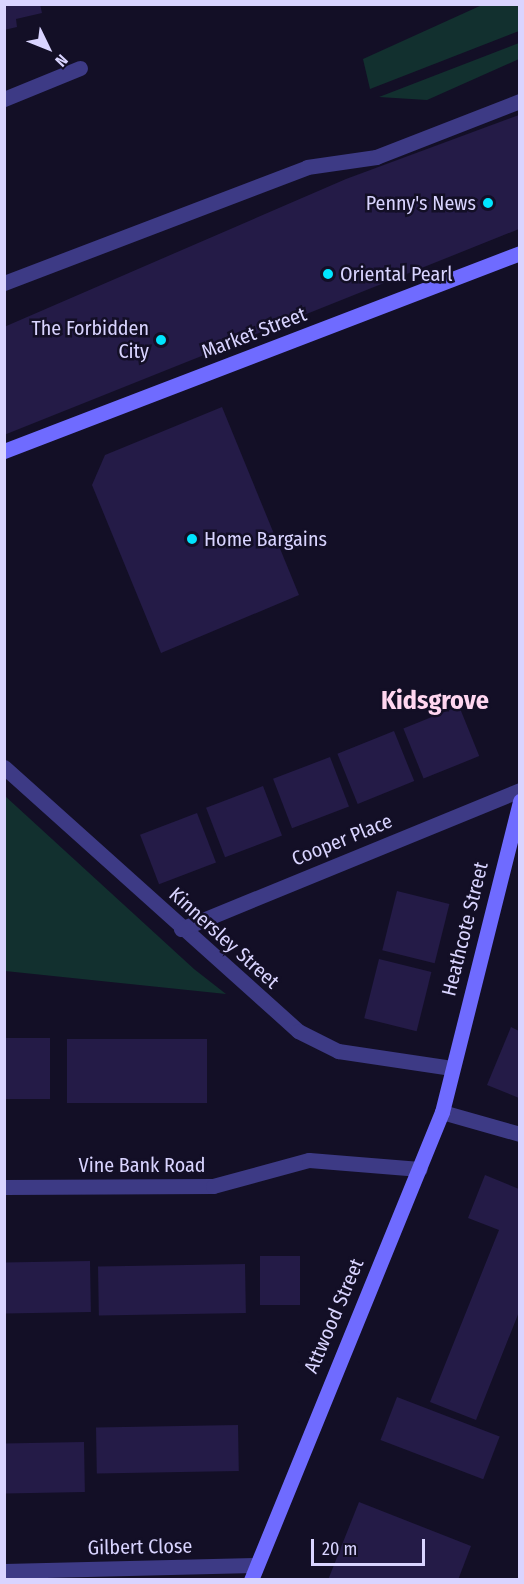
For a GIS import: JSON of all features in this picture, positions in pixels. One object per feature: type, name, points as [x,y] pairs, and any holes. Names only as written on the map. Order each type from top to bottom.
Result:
[{"type":"street","points":[[4,99],[80,68]]},
{"type":"street","points":[[4,283],[307,166],[376,157],[519,101]]},
{"type":"street","name":"Market Street","points":[[4,451],[519,254]]},
{"type":"street","name":"Kinnersley Street","points":[[4,767],[181,929],[298,1031],[338,1051],[452,1068]]},
{"type":"street","name":"Cooper Place","points":[[181,929],[519,790]]},
{"type":"street","name":"Heathcote Street","points":[[452,1068],[519,801]]},
{"type":"street","name":"Attwood Street","points":[[253,1572],[420,1169],[442,1112],[452,1068]]},
{"type":"street","points":[[442,1112],[519,1134]]},
{"type":"street","name":"Vine Bank Road","points":[[4,1187],[213,1186],[309,1160],[420,1169]]},
{"type":"street","name":"Gilbert Close","points":[[4,1571],[27,1575],[253,1572]]},
{"type":"green space","points":[[482,5],[519,5],[519,31],[370,89],[363,59]]},
{"type":"green space","points":[[519,43],[519,59],[427,100],[379,97]]},
{"type":"green space","points":[[5,796],[194,969],[226,994],[5,971]]},
{"type":"building","points":[[4,4],[40,4],[42,13],[16,19],[17,27],[4,30]]},
{"type":"building","points":[[519,115],[519,229],[4,435],[4,327],[346,179]]},
{"type":"building","points":[[222,407],[299,595],[161,653],[92,485],[105,455]]},
{"type":"building","points":[[459,706],[479,756],[424,779],[403,728]]},
{"type":"building","points":[[394,731],[414,781],[358,804],[337,754]]},
{"type":"building","points":[[330,757],[349,806],[292,828],[273,779]]},
{"type":"building","points":[[263,786],[282,835],[225,857],[206,808]]},
{"type":"building","points":[[197,813],[216,862],[159,884],[140,835]]},
{"type":"building","points":[[397,891],[449,904],[435,963],[382,950]]},
{"type":"building","points":[[379,959],[431,972],[417,1031],[364,1018]]},
{"type":"building","points":[[511,1027],[519,1031],[519,1098],[487,1085]]},
{"type":"building","points":[[4,1038],[50,1038],[50,1099],[4,1099]]},
{"type":"building","points":[[67,1039],[207,1039],[207,1103],[67,1103]]},
{"type":"building","points":[[485,1175],[519,1189],[519,1312],[476,1420],[430,1402],[499,1230],[468,1218]]},
{"type":"building","points":[[260,1256],[300,1256],[300,1305],[260,1305]]},
{"type":"building","points":[[90,1261],[91,1312],[5,1313],[4,1263]]},
{"type":"building","points":[[245,1264],[246,1313],[99,1316],[98,1267]]},
{"type":"building","points":[[397,1397],[500,1436],[483,1479],[381,1440]]},
{"type":"building","points":[[238,1425],[239,1471],[97,1473],[96,1427]]},
{"type":"building","points":[[84,1442],[85,1492],[5,1493],[4,1443]]},
{"type":"building","points":[[359,1502],[471,1546],[458,1580],[328,1580]]},
{"type":"place","name":"Penny's News","points":[[488,203]]},
{"type":"place","name":"Oriental Pearl","points":[[328,274]]},
{"type":"place","name":"The Forbidden City","points":[[161,340]]},
{"type":"place","name":"Home Bargains","points":[[192,539]]},
{"type":"district","name":"Kidsgrove","points":[[435,701]]}]
